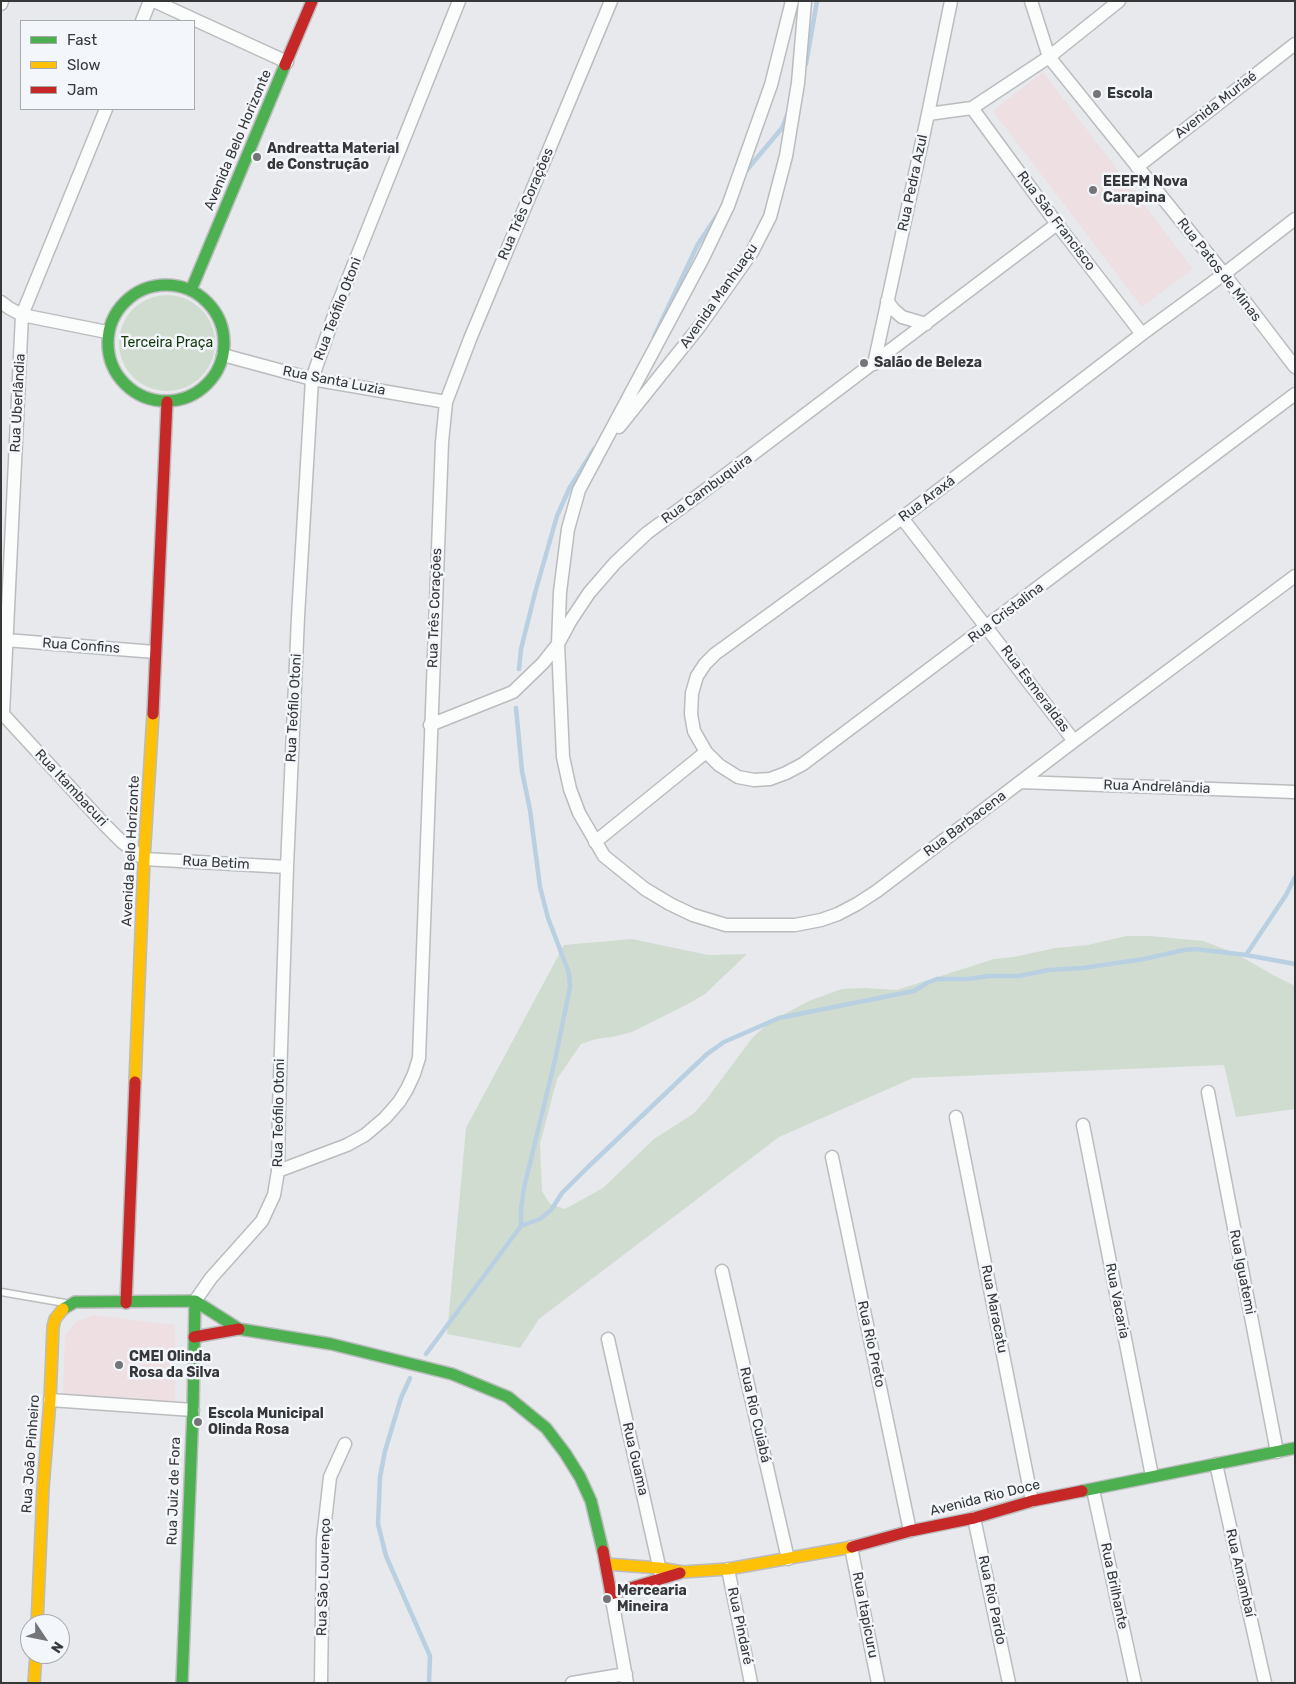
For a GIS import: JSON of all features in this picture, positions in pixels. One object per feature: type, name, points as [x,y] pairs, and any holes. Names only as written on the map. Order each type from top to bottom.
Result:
[{"type":"street","points":[[142,20],[152,1],[194,20]]},
{"type":"street","name":"Avenida Belo Horizonte","points":[[191,290],[312,1]]},
{"type":"street","name":"Rua Teófilo Otoni","points":[[195,1301],[211,1278],[262,1221],[274,1195],[278,1171],[287,868],[298,617],[312,379],[338,304],[459,1]]},
{"type":"street","name":"Rua Três Corações","points":[[278,1171],[347,1145],[365,1135],[399,1102],[414,1074],[419,1058],[430,725],[442,442],[446,402],[470,339],[611,1]]},
{"type":"street","name":"Avenida Manhuaçu","points":[[558,644],[560,592],[568,529],[579,490],[703,258],[728,206],[772,85],[792,1]]},
{"type":"street","name":"Avenida Manhuaçu","points":[[602,449],[699,327],[752,252],[770,217],[786,156],[798,83],[805,1]]},
{"type":"street","name":"Rua Pedra Azul","points":[[874,364],[951,1]]},
{"type":"street","points":[[1031,1],[1049,57]]},
{"type":"street","points":[[928,114],[972,108],[1049,57],[1119,1]]},
{"type":"street","points":[[195,20],[287,62]]},
{"type":"street","name":"Avenida Muriaé","points":[[1137,166],[1295,44]]},
{"type":"street","name":"Rua Patos de Minas","points":[[1049,57],[1224,274],[1295,367]]},
{"type":"street","name":"Rua São Francisco","points":[[972,108],[1057,224],[1142,334]]},
{"type":"street","name":"Rua Uberlândia","points":[[2,713],[22,315],[106,110]]},
{"type":"street","name":"Rua Araxá","points":[[706,752],[694,731],[691,714],[692,693],[697,676],[715,654],[902,518],[1295,219]]},
{"type":"street","name":"Rua Cambuquira","points":[[558,644],[589,593],[615,563],[647,533],[874,364],[1057,224]]},
{"type":"street","points":[[158,285],[175,285],[191,290],[207,301],[218,317],[223,329],[225,342],[218,370],[209,383],[197,393],[183,400],[167,402],[152,400],[137,394],[124,385],[115,372],[109,358],[107,332],[118,311],[129,298],[143,289],[158,285]]},
{"type":"street","points":[[887,301],[902,317],[926,324]]},
{"type":"street","points":[[1,302],[22,315],[107,332]]},
{"type":"street","name":"Rua Santa Luzia","points":[[223,355],[312,379],[446,402]]},
{"type":"street","name":"Rua Cristalina","points":[[706,752],[719,765],[738,777],[754,780],[770,779],[786,773],[820,752],[1295,394]]},
{"type":"street","name":"Avenida Belo Horizonte","points":[[126,1302],[144,859],[152,734],[167,402]]},
{"type":"street","name":"Rua Esmeraldas","points":[[902,518],[1074,741]]},
{"type":"street","name":"Rua Barbacena","points":[[595,842],[604,856],[645,889],[670,904],[726,925],[795,925],[821,920],[838,914],[877,891],[1295,576]]},
{"type":"street","name":"Rua Confins","points":[[6,640],[155,652]]},
{"type":"street","points":[[430,725],[512,692],[543,663],[558,644]]},
{"type":"street","points":[[558,644],[563,757],[570,789],[576,805],[595,842],[706,752]]},
{"type":"street","name":"Rua Itambacuri","points":[[2,713],[103,823],[122,842],[144,859]]},
{"type":"street","name":"Rua Andrelândia","points":[[1020,782],[1295,792]]},
{"type":"street","name":"Rua Betim","points":[[144,859],[287,868]]},
{"type":"street","name":"Rua Iguatemi","points":[[1208,1092],[1277,1452]]},
{"type":"street","name":"Rua Maracatu","points":[[956,1117],[1032,1501]]},
{"type":"street","name":"Rua Vacaria","points":[[1083,1125],[1152,1476]]},
{"type":"street","name":"Rua Rio Preto","points":[[832,1157],[910,1531]]},
{"type":"street","name":"Rua Rio Cuiabá","points":[[722,1271],[788,1560]]},
{"type":"street","points":[[74,1303],[195,1301],[239,1329]]},
{"type":"street","name":"Rua Juiz de Fora","points":[[182,1683],[193,1410],[195,1301]]},
{"type":"street","points":[[162,1302],[187,1320],[194,1337],[239,1329],[268,1332],[331,1344],[452,1374],[508,1398],[526,1410],[546,1428],[580,1477],[591,1501],[606,1564],[626,1678],[572,1683]]},
{"type":"street","name":"Rua João Pinheiro","points":[[37,1614],[53,1327],[59,1313],[74,1303]]},
{"type":"street","name":"Rua Guama","points":[[608,1339],[661,1574]]},
{"type":"street","points":[[50,1400],[193,1410]]},
{"type":"street","name":"Rua São Lourenço","points":[[322,1683],[323,1539],[330,1477],[345,1444]]},
{"type":"street","name":"Avenida Rio Doce","points":[[606,1564],[661,1574],[728,1569],[788,1560],[974,1518],[1032,1501],[1295,1448]]},
{"type":"street","name":"Rua Amambaí","points":[[1216,1464],[1265,1683]]},
{"type":"street","name":"Rua Brilhante","points":[[1093,1490],[1135,1683]]},
{"type":"street","name":"Rua Rio Pardo","points":[[974,1518],[1009,1683]]},
{"type":"street","name":"Rua Itapicuru","points":[[852,1547],[878,1683]]},
{"type":"street","name":"Rua Pindaré","points":[[728,1569],[751,1683]]},
{"type":"street","name":"Avenida Rio Doce","points":[[611,1594],[661,1574]]},
{"type":"street","points":[[34,1683],[35,1664]]},
{"type":"lane","points":[[1,1292],[74,1303]]},
{"type":"shaded area","name":"EEEFM Nova Carapina","points":[[1043,72],[1193,269],[1142,307],[993,111]]},
{"type":"shaded area","name":"CMEI Olinda Rosa da Silva","points":[[94,1315],[175,1325],[175,1402],[63,1396],[65,1335],[76,1322]]},
{"type":"green space","name":"Terceira Praça","points":[[167,295],[186,298],[201,309],[212,324],[215,343],[212,362],[201,377],[186,388],[167,391],[148,388],[133,377],[122,362],[119,343],[122,324],[133,309],[148,298]]},
{"type":"green space","points":[[1126,936],[1151,936],[1203,941],[1235,953],[1295,986],[1295,1109],[1236,1117],[1224,1065],[913,1078],[779,1137],[539,1319],[520,1348],[447,1334],[466,1128],[564,945],[632,939],[708,955],[747,954],[705,994],[686,1005],[632,1032],[581,1044],[557,1079],[540,1144],[542,1191],[550,1204],[565,1209],[603,1188],[654,1139],[693,1114],[706,1100],[753,1037],[771,1021],[811,1000],[842,989],[897,990],[994,959],[1014,957],[1055,948],[1088,945]]},
{"type":"waterway","points":[[806,64],[817,1]]},
{"type":"waterway","points":[[746,171],[782,128],[787,115]]},
{"type":"waterway","points":[[654,337],[698,244],[720,211]]},
{"type":"waterway","points":[[519,669],[521,649],[557,516],[569,489],[594,449]]},
{"type":"waterway","points":[[516,708],[522,771],[530,810],[540,887],[548,918],[569,973],[570,987],[555,1060],[524,1188],[521,1226]]},
{"type":"waterway","points":[[1246,955],[1286,895],[1295,877]]},
{"type":"waterway","points":[[426,1354],[521,1226],[540,1219],[551,1210],[562,1193],[588,1167],[707,1054],[724,1042],[779,1018],[914,991],[937,979],[1019,976],[1048,970],[1083,968],[1144,959],[1195,949],[1246,955],[1295,964]]},
{"type":"waterway","points":[[410,1378],[401,1398],[385,1451],[380,1477],[378,1524],[386,1556],[430,1656],[429,1683]]},
{"type":"traffic: fast","points":[[191,290],[285,65]]},
{"type":"traffic: fast","points":[[166,285],[188,289],[198,294],[207,302],[215,311],[220,321],[224,343],[220,365],[215,375],[207,384],[198,392],[188,397],[166,401],[144,397],[134,392],[125,384],[117,375],[112,365],[108,343],[112,321],[117,311],[125,302],[134,294],[144,289],[166,285]]},
{"type":"traffic: fast","points":[[195,1301],[239,1329],[331,1344],[452,1374],[508,1397],[546,1428],[580,1477],[591,1501],[603,1551]]},
{"type":"traffic: fast","points":[[63,1309],[75,1302],[195,1301]]},
{"type":"traffic: fast","points":[[182,1683],[193,1410],[195,1301]]},
{"type":"traffic: fast","points":[[1082,1491],[1295,1448]]},
{"type":"traffic: slow","points":[[135,1082],[144,859],[153,714]]},
{"type":"traffic: slow","points":[[37,1614],[53,1327],[55,1319],[63,1309]]},
{"type":"traffic: slow","points":[[606,1564],[683,1572],[728,1569],[852,1547]]},
{"type":"traffic: slow","points":[[34,1683],[35,1664]]},
{"type":"traffic: jam","points":[[285,65],[312,1]]},
{"type":"traffic: jam","points":[[153,714],[167,402]]},
{"type":"traffic: jam","points":[[126,1303],[135,1082]]},
{"type":"traffic: jam","points":[[194,1337],[239,1329]]},
{"type":"traffic: jam","points":[[852,1547],[910,1531],[974,1518],[1032,1501],[1082,1491]]},
{"type":"traffic: jam","points":[[603,1551],[611,1594],[680,1573]]},
{"type":"place","name":"Escola","points":[[1097,94]]},
{"type":"place","name":"Andreatta Material de Construção","points":[[257,157]]},
{"type":"place","name":"EEEFM Nova Carapina","points":[[1093,190]]},
{"type":"place","name":"Salão de Beleza","points":[[864,363]]},
{"type":"place","name":"CMEI Olinda Rosa da Silva","points":[[119,1365]]},
{"type":"place","name":"Escola Municipal Olinda Rosa","points":[[198,1422]]},
{"type":"place","name":"Mercearia Mineira","points":[[607,1599]]}]
